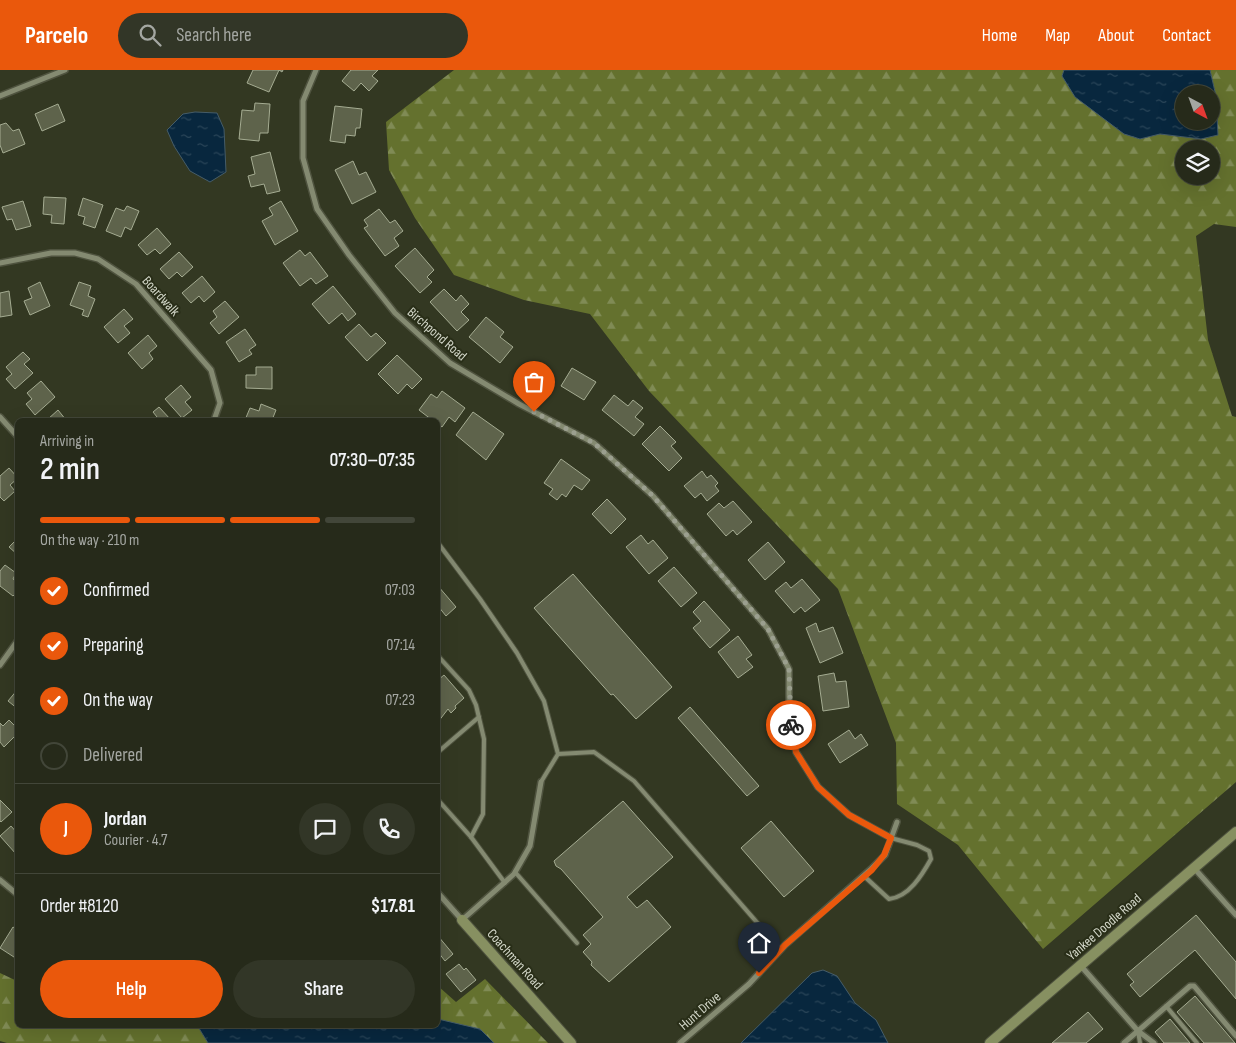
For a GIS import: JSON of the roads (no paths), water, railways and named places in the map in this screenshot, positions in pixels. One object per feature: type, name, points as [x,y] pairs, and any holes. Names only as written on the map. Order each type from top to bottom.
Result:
[{"type":"main road","name":"Yankee Doodle Road","points":[[990,1043],[1236,832]]},
{"type":"main road","name":"Coachman Road","points":[[462,920],[572,1043]]},
{"type":"street","points":[[0,96],[65,70]]},
{"type":"street","name":"Birchpond Road","points":[[316,70],[303,101],[303,158],[317,209],[349,255],[395,313],[450,364],[519,404],[594,443],[653,496],[768,629],[789,669],[789,716],[796,752],[818,787],[849,815],[891,838]]},
{"type":"street","name":"Boardwalk","points":[[0,264],[51,253],[75,253],[98,259],[136,284],[211,370],[220,403],[215,418]]},
{"type":"street","points":[[0,417],[15,434]]},
{"type":"street","points":[[0,665],[15,644]]},
{"type":"street","points":[[462,920],[505,883],[515,872],[530,846],[541,782]]},
{"type":"street","name":"Hunt Drive","points":[[680,1043],[749,984],[781,950],[864,876],[884,855],[897,822]]},
{"type":"street","points":[[1194,868],[1236,916]]},
{"type":"street","points":[[0,880],[15,892]]},
{"type":"street","name":"Coachman Road","points":[[440,895],[462,920]]},
{"type":"street","points":[[1081,966],[1138,1031],[1154,1043]]},
{"type":"street","points":[[1124,1043],[1190,986],[1194,986],[1236,1036]]},
{"type":"lane","points":[[440,546],[480,598],[517,653],[544,701],[558,754],[541,782]]},
{"type":"lane","points":[[440,658],[469,690],[479,717],[484,739],[483,814],[471,837]]},
{"type":"lane","points":[[440,750],[479,717]]},
{"type":"lane","points":[[558,754],[594,752],[634,781],[781,950]]},
{"type":"lane","points":[[440,802],[471,837],[505,883]]},
{"type":"lane","points":[[864,876],[889,899],[896,899],[909,890],[922,875],[931,859],[929,852],[918,844],[891,838]]},
{"type":"lane","points":[[515,872],[577,944]]},
{"type":"lane","points":[[1166,1006],[1197,1043]]},
{"type":"lane","points":[[1138,1031],[1140,1043]]},
{"type":"water","points":[[1064,70],[1210,70],[1213,85],[1175,85],[1175,130],[1218,130],[1218,135],[1201,139],[1160,134],[1140,139],[1124,134],[1075,97],[1062,76]]},
{"type":"water","points":[[195,112],[217,113],[224,129],[226,172],[210,182],[190,171],[174,146],[167,130],[183,114]]},
{"type":"water","points":[[823,970],[837,976],[855,1003],[876,1020],[888,1043],[741,1043],[812,973]]},
{"type":"water","points":[[440,1019],[480,1029],[494,1043],[208,1043],[199,1028],[440,1028]]}]
